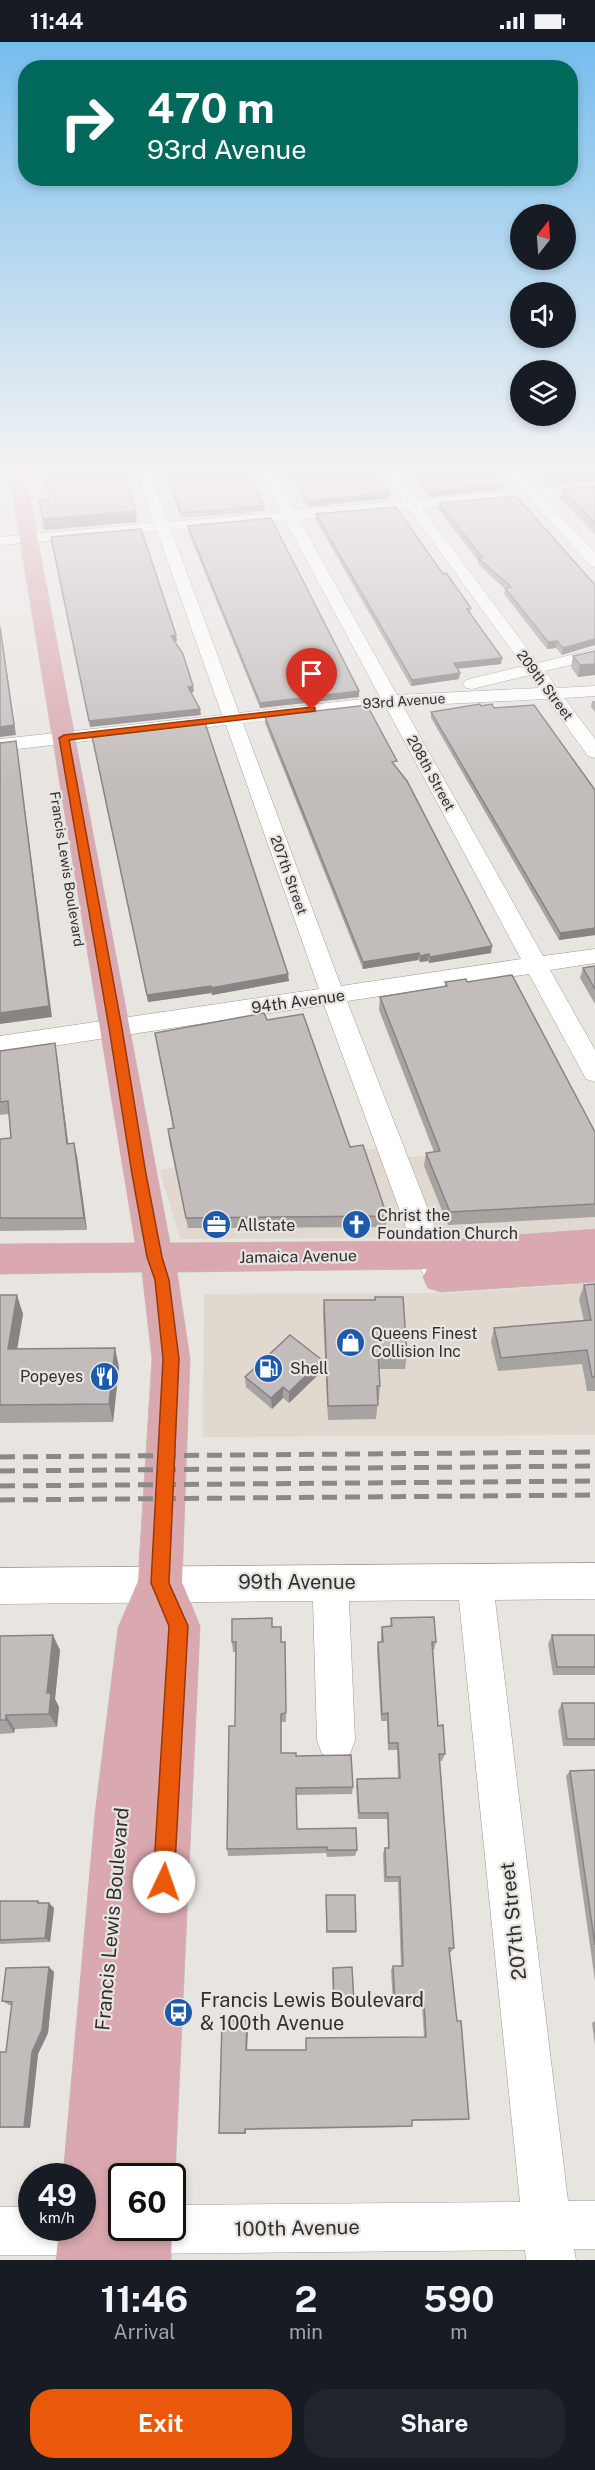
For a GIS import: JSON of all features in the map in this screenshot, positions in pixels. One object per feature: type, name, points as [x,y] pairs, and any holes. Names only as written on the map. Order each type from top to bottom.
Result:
[{"type":"main road","name":"Francis Lewis Boulevard","points":[[21,576],[55,739],[105,1029],[118,1173],[133,1219],[158,1269],[171,1382],[160,1583],[140,1628],[120,1814],[123,2163]]},
{"type":"main road","name":"Jamaica Avenue","points":[[436,1266],[595,1243]]},
{"type":"main road","name":"Jamaica Avenue","points":[[0,1259],[158,1269]]},
{"type":"main road","name":"Jamaica Avenue","points":[[0,1281],[158,1269],[595,1267]]},
{"type":"main road","name":"Francis Lewis Boulevard","points":[[130,2163],[178,1626],[160,1583]]},
{"type":"street","name":"207th Street","points":[[180,576],[333,996],[436,1266]]},
{"type":"street","name":"208th Street","points":[[326,576],[399,700],[535,965],[595,1073]]},
{"type":"street","name":"209th Street","points":[[465,576],[595,752]]},
{"type":"street","points":[[399,700],[595,654]]},
{"type":"street","name":"93rd Avenue","points":[[0,745],[399,700],[595,691]]},
{"type":"street","name":"94th Avenue","points":[[0,1045],[595,956]]},
{"type":"street","name":"99th Avenue","points":[[0,1586],[595,1581]]},
{"type":"street","points":[[330,1582],[336,1740]]},
{"type":"street","name":"207th Street","points":[[475,1582],[549,2243]]},
{"type":"street","name":"100th Avenue","points":[[186,2233],[549,2243],[595,2225]]},
{"type":"street","name":"100th Avenue","points":[[0,2231],[108,2231]]},
{"type":"shaded area","points":[[595,1141],[595,1228],[481,1237],[180,1239],[159,1170],[266,1152],[272,1164],[402,1144],[407,1157],[531,1149]]},
{"type":"shaded area","points":[[595,1283],[595,1435],[203,1437],[204,1294],[449,1293]]},
{"type":"building","points":[[59,576],[156,576],[176,635],[171,636],[183,654],[193,686],[188,687],[200,709],[89,721]]},
{"type":"building","points":[[208,576],[300,576],[359,691],[260,703]]},
{"type":"building","points":[[352,576],[448,576],[471,608],[467,609],[502,658],[454,663],[460,673],[412,680]]},
{"type":"building","points":[[498,576],[587,576],[595,585],[595,639],[563,648],[557,641],[548,642],[505,588],[511,587]]},
{"type":"building","points":[[0,627],[14,725],[0,727]]},
{"type":"building","points":[[595,651],[595,664],[580,665],[573,656]]},
{"type":"building","points":[[480,704],[481,706],[492,704],[494,708],[534,705],[595,790],[595,928],[560,933],[431,712]]},
{"type":"building","points":[[367,705],[397,761],[392,762],[407,781],[492,946],[430,957],[429,954],[420,956],[419,953],[363,962],[265,717]]},
{"type":"building","points":[[205,723],[288,974],[211,988],[211,986],[147,995],[92,736]]},
{"type":"building","points":[[16,741],[49,1006],[0,1013],[0,743]]},
{"type":"building","points":[[595,966],[595,989],[583,968]]},
{"type":"building","points":[[512,975],[595,1132],[595,1204],[450,1212],[426,1153],[440,1151],[380,997],[447,986],[445,982],[466,979],[467,982]]},
{"type":"building","points":[[264,1013],[267,1020],[303,1014],[350,1147],[363,1145],[387,1216],[186,1218],[168,1129],[174,1128],[155,1033]]},
{"type":"building","points":[[55,1043],[67,1144],[74,1143],[84,1218],[0,1218],[0,1139],[11,1138],[8,1101],[0,1102],[0,1051]]},
{"type":"building","points":[[595,1284],[595,1377],[592,1377],[587,1350],[501,1358],[494,1328],[591,1320],[584,1285]]},
{"type":"building","points":[[0,1295],[17,1295],[8,1349],[115,1348],[109,1404],[0,1405]]},
{"type":"building","name":"Queens Finest Collision Inc","points":[[375,1297],[403,1297],[407,1355],[378,1355],[380,1386],[377,1386],[378,1405],[328,1406],[324,1300],[375,1300]]},
{"type":"building","points":[[290,1335],[322,1360],[289,1392],[283,1387],[271,1398],[245,1377]]},
{"type":"building","points":[[434,1617],[436,1642],[432,1642],[438,1726],[443,1725],[445,1754],[439,1754],[454,1948],[449,1948],[457,2021],[461,2021],[469,2119],[412,2120],[412,2126],[245,2129],[245,2133],[219,2133],[222,2021],[247,2020],[246,2050],[306,2050],[306,2038],[426,2037],[424,2001],[395,2002],[393,1966],[403,1966],[400,1877],[386,1877],[385,1848],[389,1848],[388,1813],[359,1813],[357,1779],[400,1778],[398,1743],[389,1743],[388,1713],[382,1714],[378,1642],[383,1642],[382,1627],[392,1626],[391,1618]]},
{"type":"building","points":[[272,1618],[272,1627],[281,1627],[281,1642],[285,1642],[286,1713],[281,1714],[281,1753],[296,1753],[296,1756],[351,1755],[353,1787],[296,1788],[297,1829],[356,1828],[357,1850],[327,1850],[327,1847],[227,1849],[229,1726],[235,1726],[236,1642],[232,1642],[232,1619]]},
{"type":"building","points":[[53,1635],[47,1693],[51,1693],[49,1714],[6,1715],[6,1720],[0,1720],[0,1636]]},
{"type":"building","points":[[552,1635],[595,1635],[595,1667],[557,1667]]},
{"type":"building","points":[[562,1703],[595,1703],[595,1739],[567,1739]]},
{"type":"building","points":[[595,1770],[595,1945],[570,1771]]},
{"type":"building","points":[[326,1895],[355,1895],[356,1931],[327,1931]]},
{"type":"building","points":[[0,1901],[49,1903],[45,1938],[0,1940]]},
{"type":"building","points":[[49,1967],[42,2030],[32,2052],[24,2127],[0,2127],[0,2052],[6,2052],[12,2002],[2,2001],[6,1968]]},
{"type":"building","points":[[352,1967],[354,2003],[334,2003],[333,1968]]},
{"type":"railway","points":[[0,1457],[595,1452]]},
{"type":"railway","points":[[0,1471],[595,1466]]},
{"type":"railway","points":[[0,1486],[595,1481]]},
{"type":"railway","points":[[0,1500],[595,1495]]},
{"type":"place","name":"Christ the Foundation Church","points":[[356,1224]]},
{"type":"place","name":"Allstate","points":[[216,1225]]},
{"type":"place","name":"Queens Finest Collision Inc","points":[[350,1342]]},
{"type":"place","name":"Shell","points":[[269,1368]]},
{"type":"place","name":"Popeyes","points":[[104,1376]]},
{"type":"place","name":"Francis Lewis Boulevard & 100th Avenue","points":[[179,2012]]},
{"type":"route","points":[[164,1882],[178,1626],[160,1583],[171,1359],[162,1280],[155,1257],[139,1174],[116,1028],[64,738],[312,710]]}]
